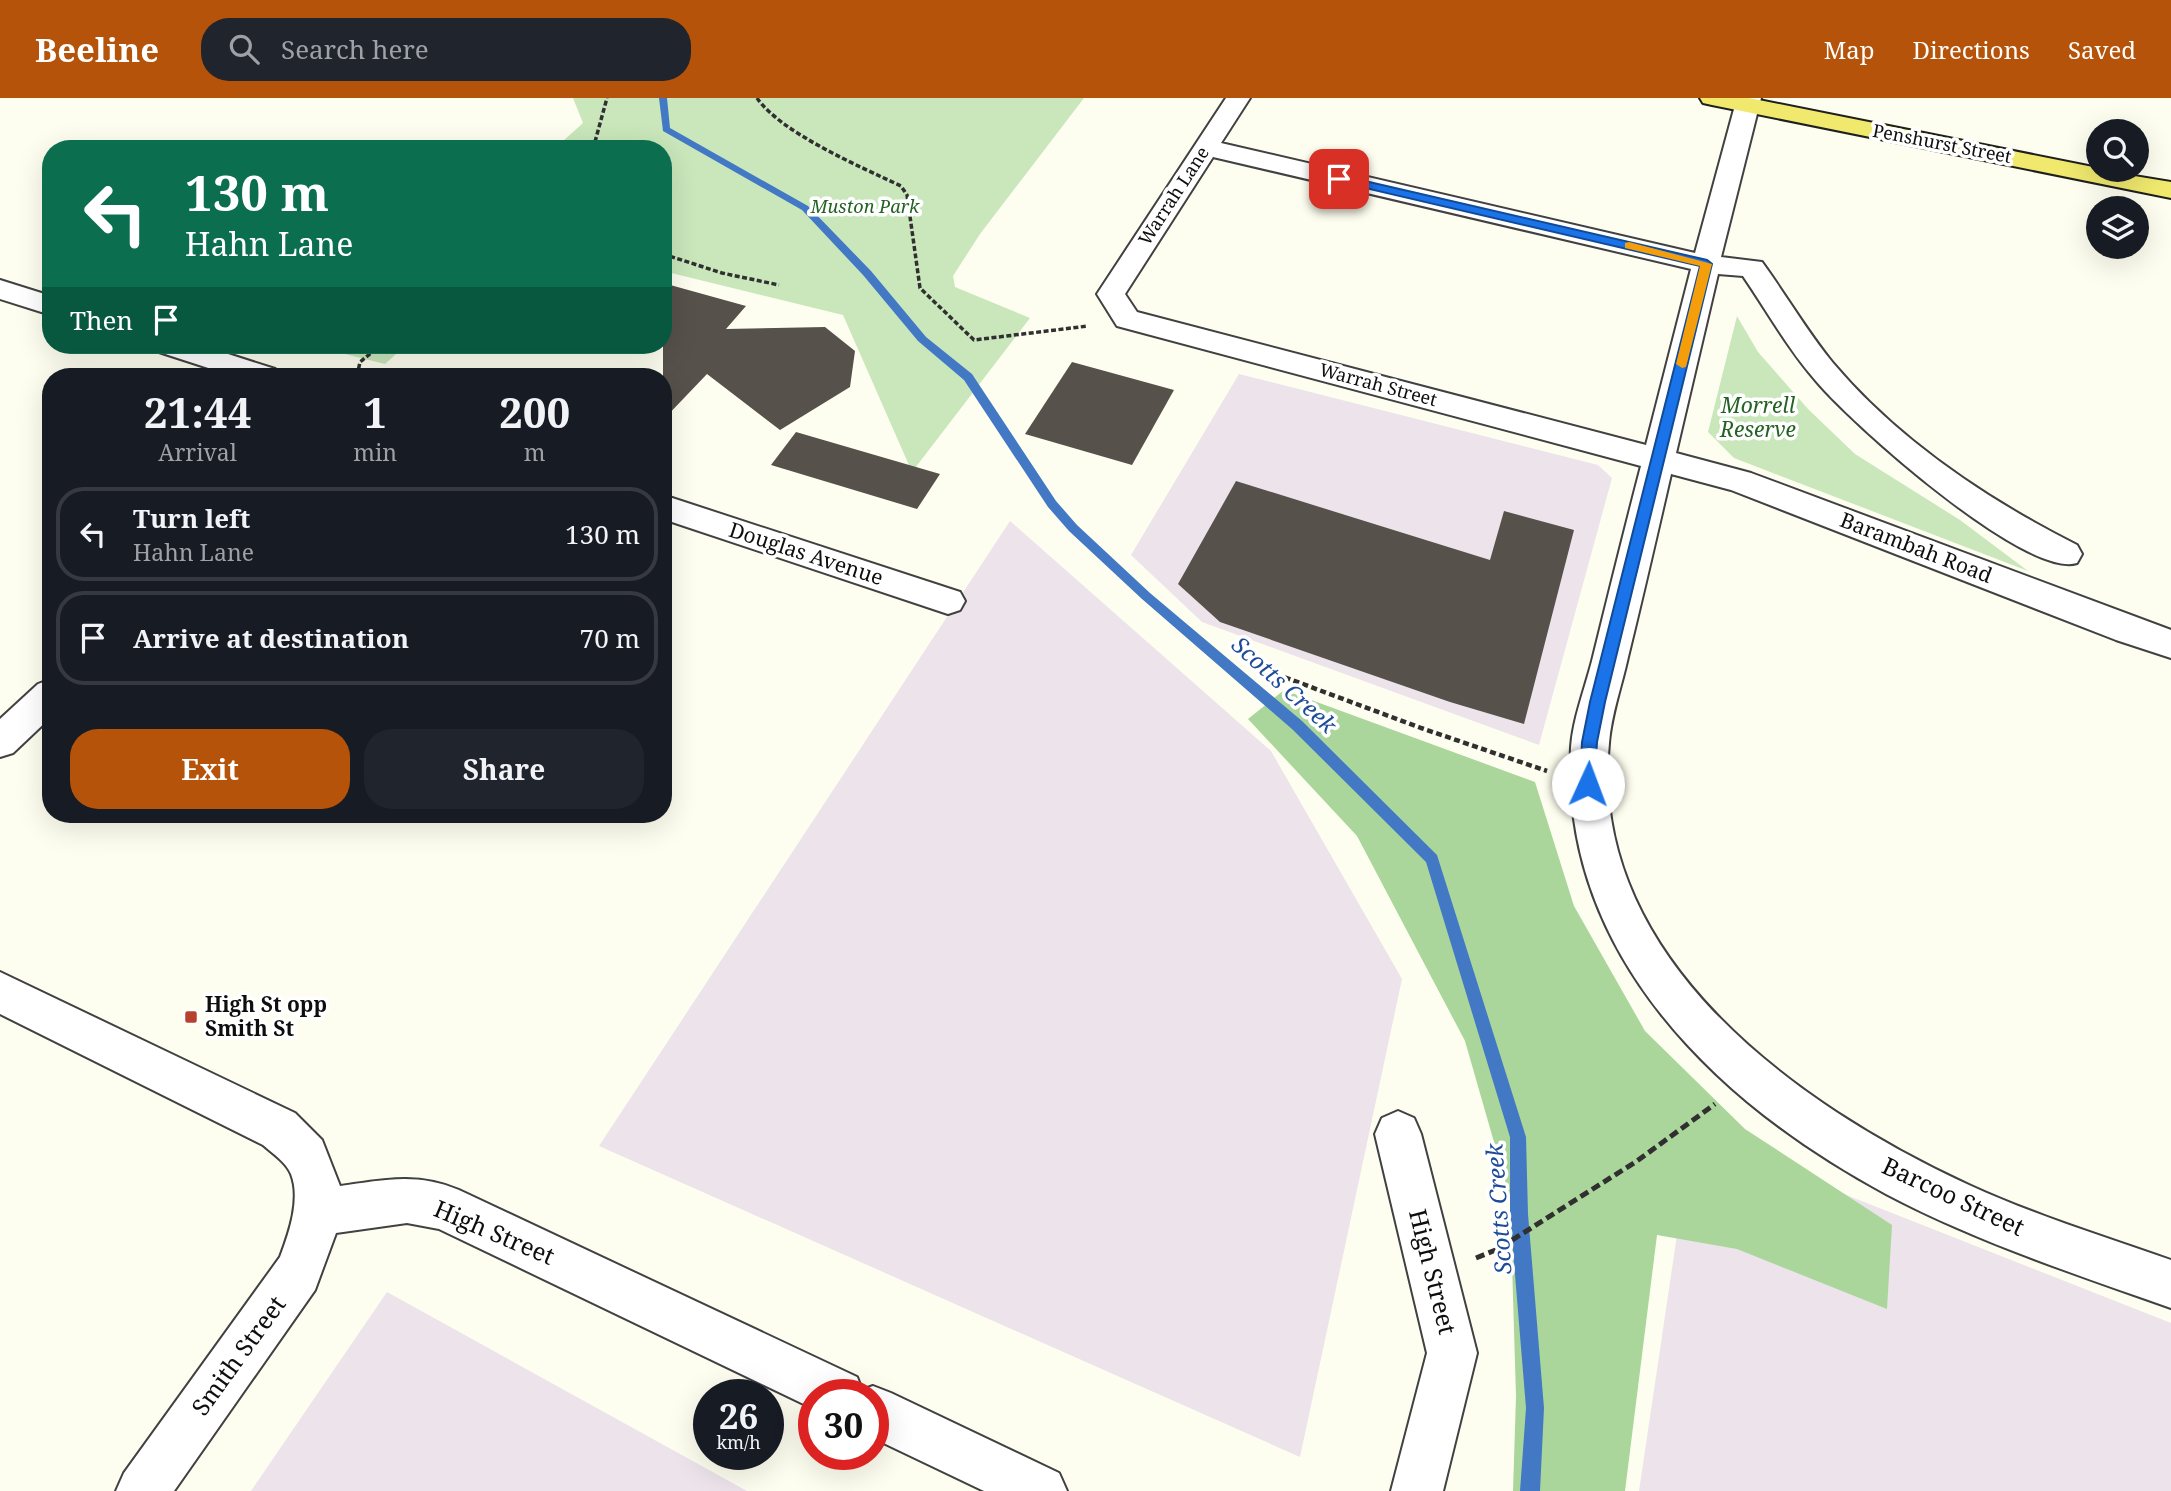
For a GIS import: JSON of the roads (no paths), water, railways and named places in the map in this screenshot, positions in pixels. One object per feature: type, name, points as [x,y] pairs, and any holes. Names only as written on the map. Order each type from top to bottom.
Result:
[{"type":"main road","name":"Penshurst Street","points":[[1712,98],[1748,101],[2171,190]]},
{"type":"street","name":"Warrah Lane","points":[[1119,307],[1204,148],[1238,98]]},
{"type":"street","name":"Barcoo Street","points":[[1748,101],[1590,742],[1588,784],[1594,838],[1611,893],[1638,946],[1670,993],[1707,1036],[1752,1076],[1824,1130],[1882,1166],[1954,1203],[2171,1284]]},
{"type":"street","points":[[1204,148],[1707,264],[1752,268],[1834,383],[1884,430],[1962,494],[2024,534],[2065,554]]},
{"type":"street","points":[[0,289],[42,303]]},
{"type":"street","name":"Warrah Street","points":[[1119,307],[1659,458]]},
{"type":"street","points":[[197,354],[239,368]]},
{"type":"street","name":"Barambah Road","points":[[1659,458],[1740,481],[2128,630],[2171,644]]},
{"type":"street","name":"Douglas Avenue","points":[[672,510],[948,600]]},
{"type":"street","points":[[0,742],[42,702]]},
{"type":"street","points":[[0,992],[279,1129],[307,1157],[315,1184],[317,1212]]},
{"type":"street","name":"High Street","points":[[1398,1134],[1452,1353],[1417,1491]]},
{"type":"street","name":"High Street","points":[[317,1212],[407,1200],[443,1206],[805,1379]]},
{"type":"street","name":"Smith Street","points":[[142,1491],[298,1273],[310,1243],[317,1212]]},
{"type":"street","points":[[889,1421],[988,1480],[1041,1491]]},
{"type":"waterway","name":"Scotts Creek","points":[[663,98],[666,129],[805,208],[867,273],[922,339],[968,377],[1052,504],[1073,528],[1146,596],[1297,725],[1432,859],[1518,1137],[1519,1214],[1535,1408],[1530,1491]]},
{"type":"place","name":"High St opp Smith St","points":[[191,1017]]},
{"type":"park label","name":"Muston Park","points":[[865,207]]},
{"type":"park label","name":"Morrell Reserve","points":[[1758,418]]}]
